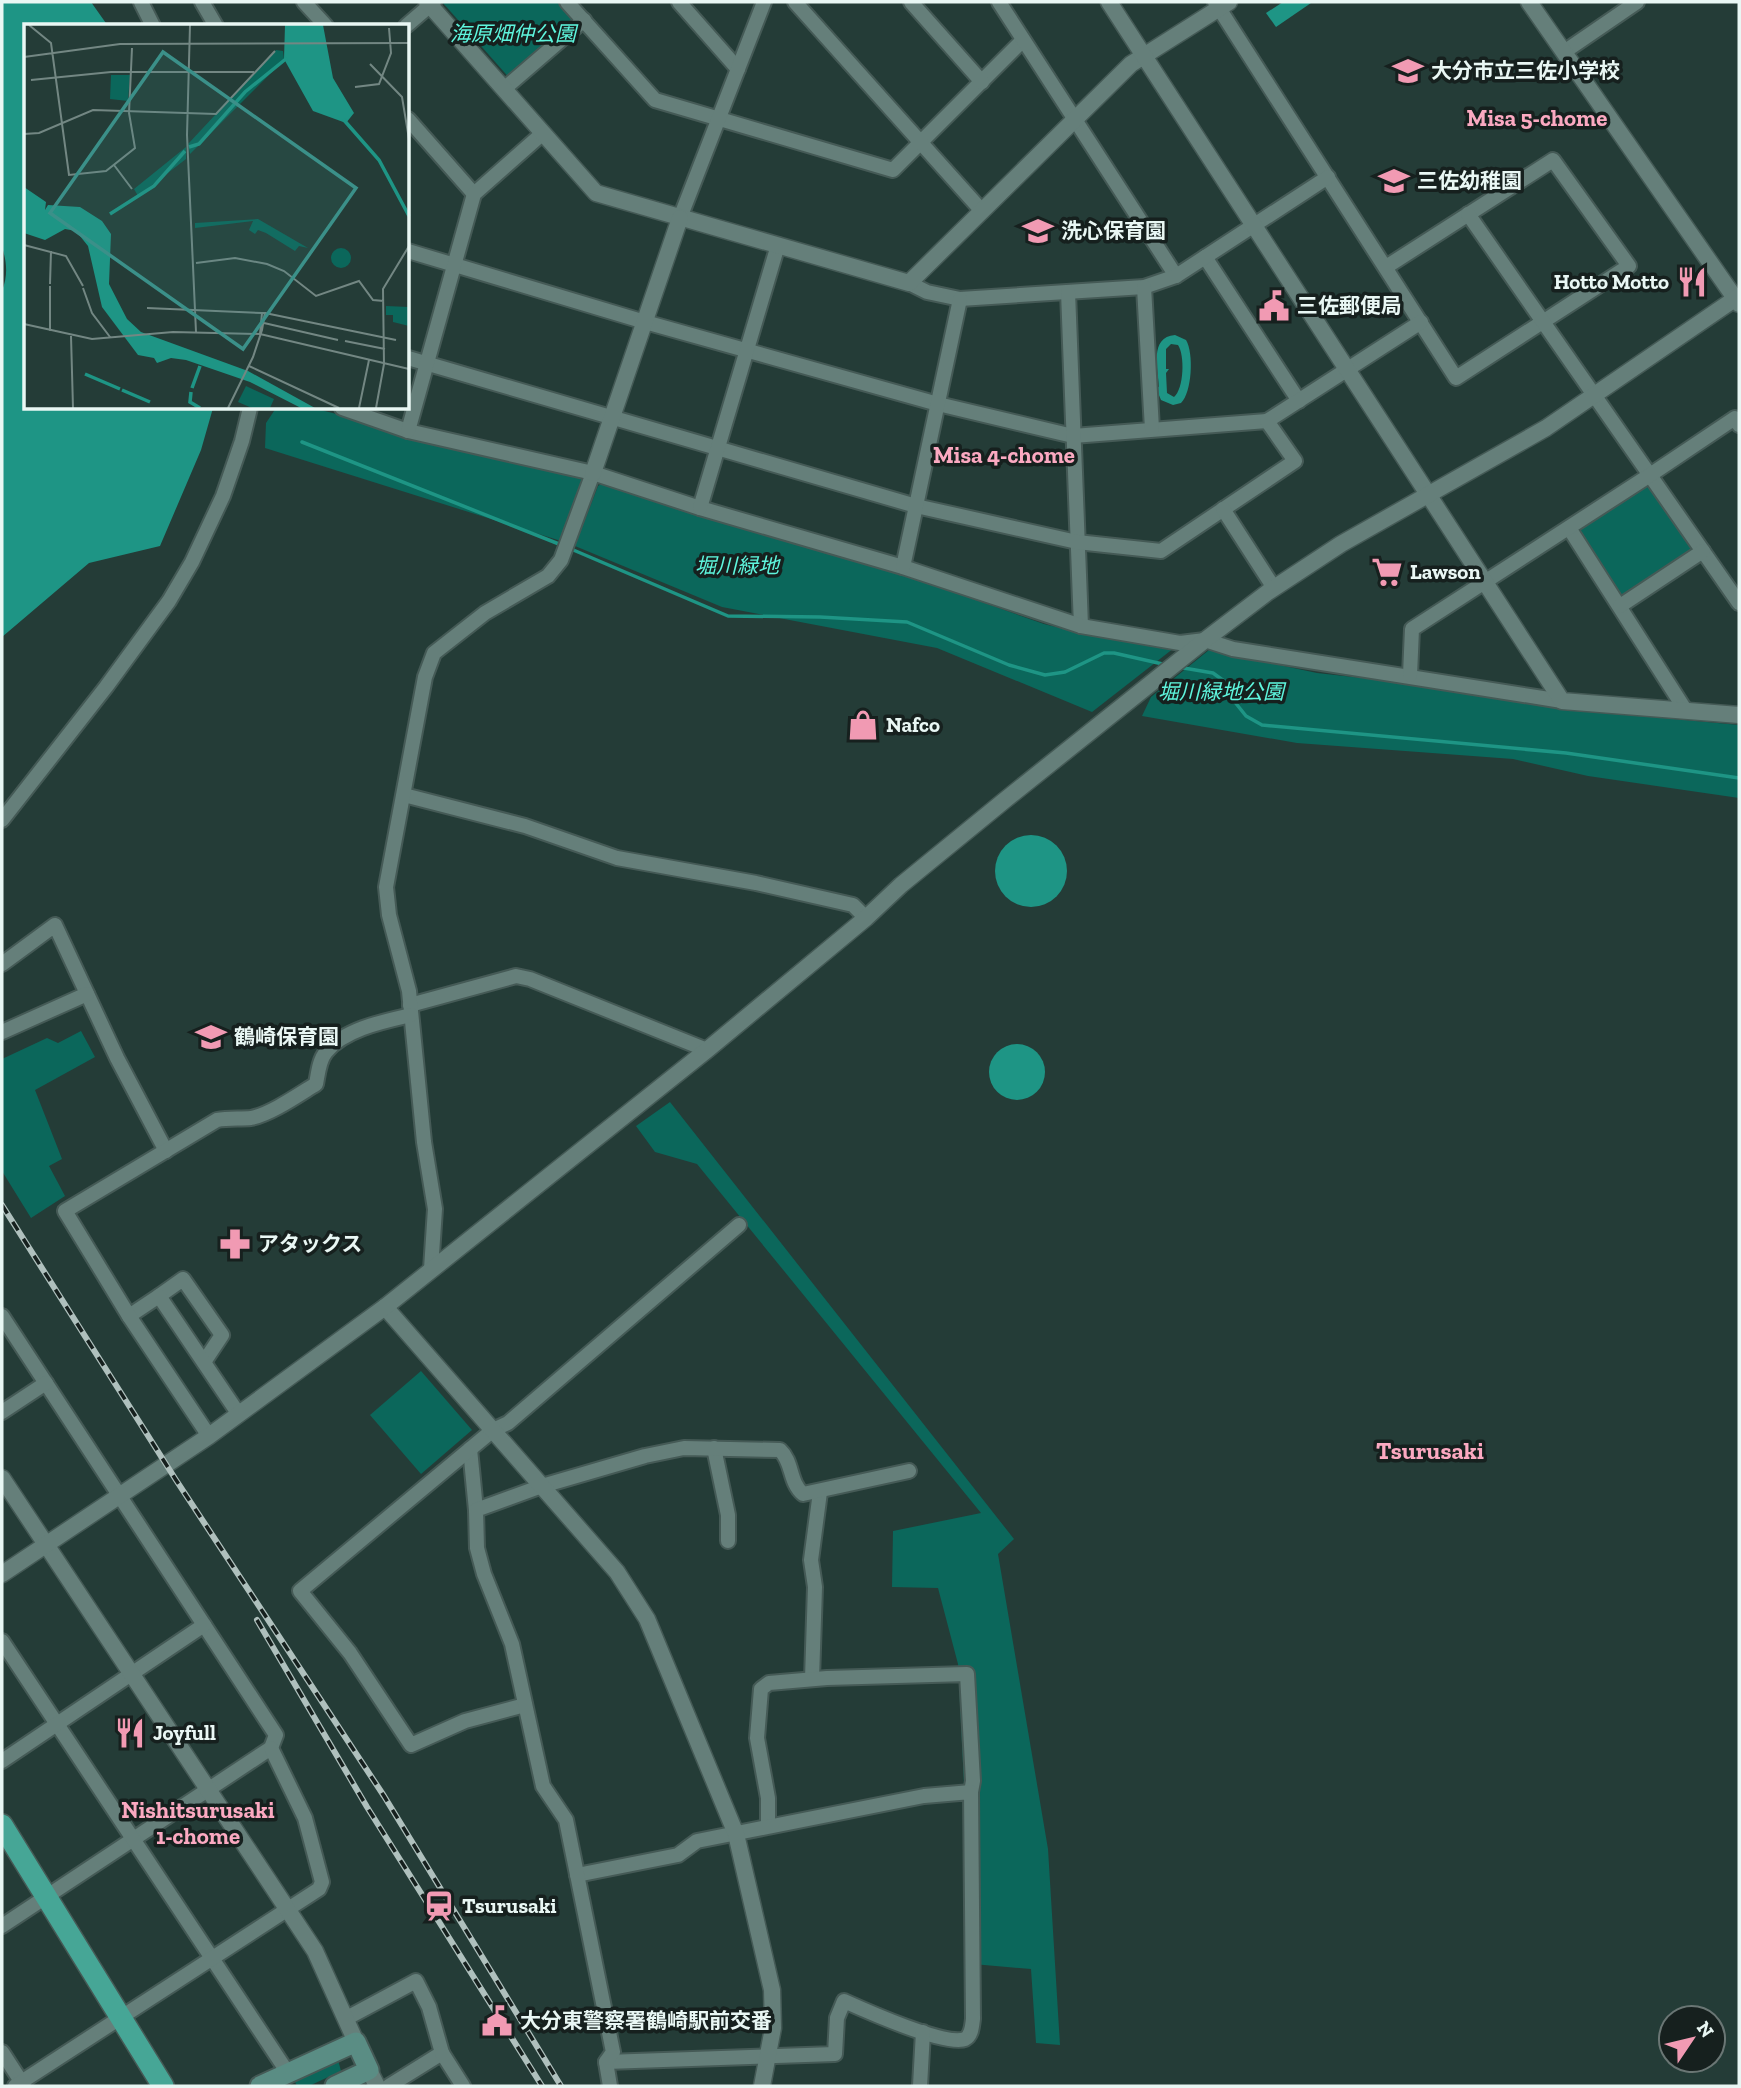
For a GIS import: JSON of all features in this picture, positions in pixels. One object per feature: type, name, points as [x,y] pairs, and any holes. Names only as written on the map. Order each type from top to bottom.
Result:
[{"type":"highway","points":[[2,1825],[163,2086]]},
{"type":"main road","points":[[260,2086],[283,2079],[356,2042],[373,2078],[335,2086]]},
{"type":"street","points":[[141,2],[152,24]]},
{"type":"street","points":[[202,2],[214,24]]},
{"type":"street","points":[[304,2],[324,24]]},
{"type":"street","points":[[567,2],[654,100],[893,170],[1023,40]]},
{"type":"street","points":[[679,2],[738,69]]},
{"type":"street","points":[[431,1269],[435,1209],[424,1142],[409,991],[389,915],[386,887],[425,677],[434,653],[485,613],[548,576],[561,560],[680,218],[764,2]]},
{"type":"street","points":[[795,2],[982,211]]},
{"type":"street","points":[[911,2],[982,82]]},
{"type":"street","points":[[999,2],[1176,276]]},
{"type":"street","points":[[1109,2],[1562,701]]},
{"type":"street","points":[[2,1574],[209,1436],[385,1307],[708,1050],[911,877],[1205,640],[1274,589],[1341,544],[1546,428],[1738,299],[1529,2]]},
{"type":"street","points":[[1564,52],[1636,2]]},
{"type":"street","points":[[408,24],[430,3],[596,193],[909,283],[927,292],[960,299],[1144,287],[1176,276],[1328,177]]},
{"type":"street","points":[[909,283],[1131,64],[1221,4],[1328,177],[1456,378],[1629,266],[1553,160],[1386,267]]},
{"type":"street","points":[[504,89],[584,20]]},
{"type":"street","points":[[411,129],[474,194]]},
{"type":"street","points":[[408,431],[474,194],[543,133]]},
{"type":"street","points":[[1468,214],[1703,551],[1734,586],[1739,603]]},
{"type":"street","points":[[700,508],[778,245]]},
{"type":"street","points":[[410,252],[645,322],[938,404],[1073,436],[1267,421],[1421,322]]},
{"type":"street","points":[[1205,257],[1299,401]]},
{"type":"street","points":[[1144,287],[1152,429]]},
{"type":"street","points":[[1068,292],[1081,626]]},
{"type":"street","points":[[903,567],[960,299]]},
{"type":"street","points":[[410,359],[916,506],[1077,542],[1161,551],[1295,461],[1267,421]]},
{"type":"street","points":[[2,820],[169,601],[192,562],[223,496],[250,410]]},
{"type":"street","points":[[348,410],[408,431],[593,473],[700,508],[903,567],[1081,626],[1180,643],[1205,640],[1233,649],[1562,701],[1739,715]]},
{"type":"street","points":[[1410,676],[1412,629],[1734,418],[1739,425]]},
{"type":"street","points":[[1223,509],[1274,589]]},
{"type":"street","points":[[1569,528],[1686,711]]},
{"type":"street","points":[[1620,606],[1703,551]]},
{"type":"street","points":[[404,795],[520,825],[617,858],[756,883],[853,905],[866,918]]},
{"type":"street","points":[[2,964],[55,925],[117,1058],[166,1151]]},
{"type":"street","points":[[209,1436],[129,1316],[65,1211],[217,1120],[251,1118],[291,1100],[316,1084],[319,1067],[326,1052],[360,1029],[516,976],[708,1050]]},
{"type":"street","points":[[2,1032],[87,994]]},
{"type":"street","points":[[525,1705],[465,1721],[411,1745],[350,1653],[300,1591],[493,1430],[508,1423],[739,1225]]},
{"type":"street","points":[[129,1316],[183,1279],[222,1335],[204,1362]]},
{"type":"street","points":[[159,1296],[239,1413]]},
{"type":"street","points":[[385,1307],[617,1572],[647,1619],[736,1834],[772,1990],[773,2028],[762,2086]]},
{"type":"street","points":[[2,1316],[276,1735],[271,1748],[2,1926]]},
{"type":"street","points":[[2,1412],[46,1383]]},
{"type":"street","points":[[476,1510],[542,1486],[645,1456],[684,1448],[780,1450],[787,1456],[796,1489],[803,1494],[909,1471]]},
{"type":"street","points":[[714,1448],[728,1515],[728,1541]]},
{"type":"street","points":[[470,1449],[477,1548],[484,1574],[512,1644],[543,1786],[566,1820],[605,2002],[613,2052],[606,2062],[610,2086]]},
{"type":"street","points":[[2,1478],[315,1951],[356,2042]]},
{"type":"street","points":[[812,1679],[815,1587],[811,1560],[820,1492]]},
{"type":"street","points":[[2,1760],[204,1625]]},
{"type":"street","points":[[2,1641],[212,1959],[283,2079]]},
{"type":"street","points":[[606,2062],[835,2054],[837,2018],[844,2001],[923,2032],[957,2040],[965,2039],[971,2033],[974,2019],[973,1781],[967,1674],[812,1679],[769,1683],[761,1689],[757,1738],[768,1798],[768,1826]]},
{"type":"street","points":[[2,2052],[20,2085],[319,1889],[322,1882],[305,1818],[271,1748]]},
{"type":"street","points":[[577,1875],[678,1855],[697,1841],[924,1796],[971,1791]]},
{"type":"street","points":[[347,2018],[416,1981],[429,2007],[442,2053],[463,2086]]},
{"type":"street","points":[[920,2086],[923,2032]]},
{"type":"street","points":[[390,2086],[442,2053]]},
{"type":"green space","name":"海原畑仲公園","points":[[559,2],[574,18],[573,22],[511,80],[443,3]]},
{"type":"green space","points":[[275,410],[321,410],[586,478],[561,541],[265,448],[266,423]]},
{"type":"green space","name":"堀川緑地","points":[[602,483],[856,558],[1044,624],[1088,635],[1174,648],[1092,712],[937,648],[722,607],[575,546],[598,486]]},
{"type":"green space","points":[[1646,486],[1653,486],[1695,548],[1626,598],[1620,597],[1580,532],[1581,527]]},
{"type":"green space","name":"堀川緑地公園","points":[[1209,650],[1317,673],[1471,690],[1620,714],[1739,725],[1739,798],[1588,776],[1513,759],[1297,743],[1142,716],[1151,697]]},
{"type":"green space","points":[[81,1031],[95,1057],[35,1090],[62,1159],[49,1166],[65,1196],[31,1218],[2,1171],[2,1059],[47,1038],[58,1043]]},
{"type":"green space","points":[[670,1102],[1014,1539],[998,1554],[1048,1849],[1060,2045],[1036,2043],[1031,1969],[973,1964],[958,1664],[938,1588],[892,1587],[893,1531],[981,1513],[697,1164],[655,1152],[636,1126]]},
{"type":"green space","points":[[421,1371],[472,1430],[421,1474],[370,1415]]},
{"type":"green space","points":[[338,2060],[341,2071],[309,2086],[297,2086],[294,2080]]},
{"type":"shaded area","points":[[2,2],[91,2],[107,24],[24,24],[24,410],[212,410],[201,450],[160,546],[89,563],[2,637],[2,291],[6,269],[2,247]]},
{"type":"shaded area","points":[[1283,2],[1311,3],[1276,27],[1266,13]]},
{"type":"shaded area","points":[[1175,335],[1186,340],[1190,354],[1188,391],[1181,403],[1173,405],[1161,400],[1155,386],[1159,387],[1158,348],[1161,341]],"holes":[[[1171,344],[1178,345],[1182,356],[1182,372],[1180,387],[1174,397],[1167,393],[1166,373],[1169,369],[1166,369],[1166,349]]]},
{"type":"shaded area","points":[[1031,835],[1051,841],[1061,851],[1067,871],[1061,891],[1051,901],[1031,907],[1011,901],[1001,891],[995,871],[1001,851],[1011,841]]},
{"type":"shaded area","points":[[1017,1044],[1028,1046],[1037,1052],[1043,1061],[1043,1083],[1037,1092],[1028,1098],[1017,1100],[1006,1098],[997,1092],[991,1083],[989,1072],[991,1061],[997,1052],[1006,1046]]},
{"type":"waterway","points":[[302,442],[564,546]]},
{"type":"waterway","points":[[571,549],[728,616],[907,622],[1009,665],[1045,675],[1065,672],[1104,653],[1167,665]]},
{"type":"waterway","points":[[1178,667],[1213,673],[1224,681],[1234,701],[1246,716],[1262,725],[1566,753],[1739,778]]},
{"type":"railway","points":[[2,1205],[176,1480],[384,1796],[561,2086]]},
{"type":"railway","points":[[257,1620],[367,1807],[542,2086]]},
{"type":"place","name":"大分市立三佐小学校","points":[[1408,71]]},
{"type":"place","name":"三佐幼稚園","points":[[1394,181]]},
{"type":"place","name":"洗心保育園","points":[[1038,231]]},
{"type":"place","name":"Hotto Motto","points":[[1692,282]]},
{"type":"place","name":"三佐郵便局","points":[[1274,306]]},
{"type":"place","name":"Lawson","points":[[1387,572]]},
{"type":"place","name":"Nafco","points":[[863,725]]},
{"type":"place","name":"鶴崎保育園","points":[[211,1037]]},
{"type":"place","name":"アタックス","points":[[235,1244]]},
{"type":"place","name":"Joyfull","points":[[130,1733]]},
{"type":"place","name":"Tsurusaki","points":[[439,1906]]},
{"type":"place","name":"大分東警察署鶴崎駅前交番","points":[[497,2021]]},
{"type":"district","name":"Misa 5-chome","points":[[1537,118]]},
{"type":"district","name":"Misa 4-chome","points":[[1004,455]]},
{"type":"district","name":"Tsurusaki","points":[[1430,1451]]},
{"type":"district","name":"Nishitsurusaki 1-chome","points":[[198,1823]]}]
